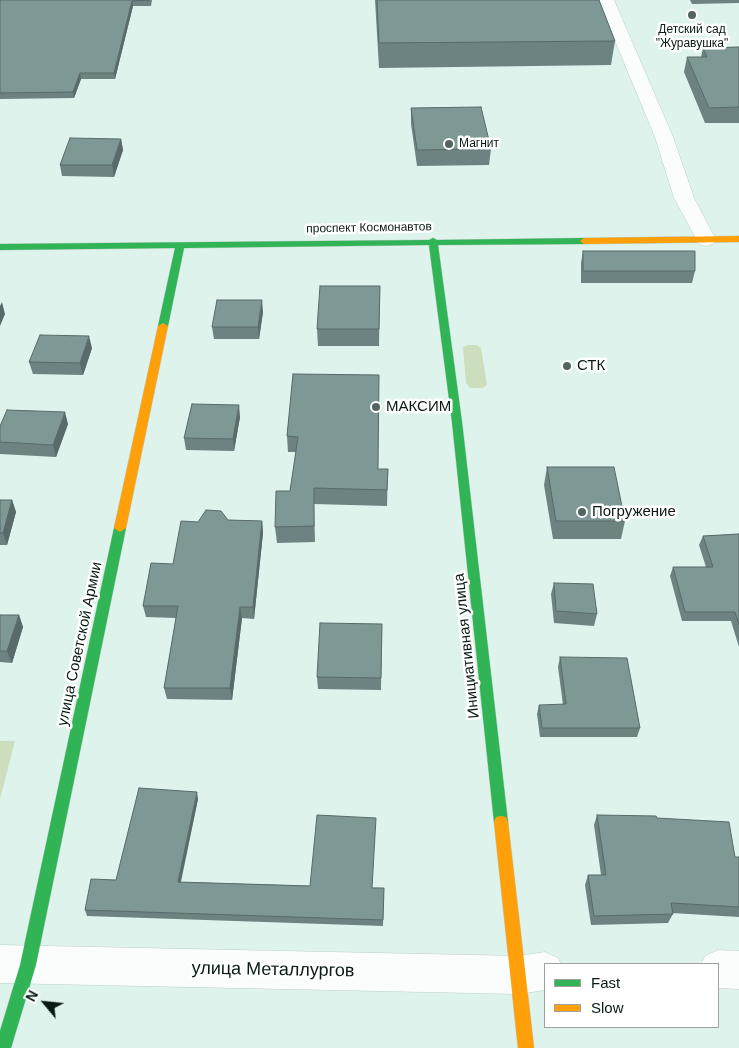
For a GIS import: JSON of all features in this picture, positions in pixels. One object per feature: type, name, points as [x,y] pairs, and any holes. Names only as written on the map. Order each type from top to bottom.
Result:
[{"type":"street","points":[[606,0],[664,137],[684,198],[706,240]]},
{"type":"street","name":"проспект Космонавтов","points":[[0,247],[433,241],[706,240],[739,238]]},
{"type":"street","name":"Инициативная улица","points":[[433,241],[532,973],[526,1048]]},
{"type":"street","name":"улица Советской Армии","points":[[3,1048],[14,964],[180,244]]},
{"type":"street","name":"улица Металлургов","points":[[14,964],[532,973]]},
{"type":"street","points":[[719,969],[739,970]]},
{"type":"green space","points":[[477,345],[481,348],[487,385],[482,388],[470,388],[466,383],[463,347]]},
{"type":"green space","points":[[0,741],[15,741],[0,799]]},
{"type":"building","points":[[0,0],[150,0],[132,1],[114,73],[80,73],[73,92],[0,93]]},
{"type":"building","points":[[377,0],[599,0],[615,41],[379,43]]},
{"type":"building","points":[[739,47],[739,107],[709,108],[687,57],[707,57],[703,48]]},
{"type":"building","points":[[481,107],[491,149],[417,150],[411,108]]},
{"type":"building","points":[[70,138],[121,139],[112,165],[60,165]]},
{"type":"building","points":[[583,251],[695,251],[695,271],[583,271]]},
{"type":"building","points":[[320,286],[380,286],[379,329],[317,329]]},
{"type":"building","points":[[217,300],[262,300],[258,327],[212,327]]},
{"type":"building","points":[[40,335],[89,336],[80,363],[29,362]]},
{"type":"building","points":[[293,374],[379,375],[378,469],[388,469],[387,490],[314,488],[314,526],[275,527],[276,491],[290,491],[298,437],[287,436]]},
{"type":"building","points":[[192,404],[239,405],[233,439],[184,438]]},
{"type":"building","points":[[7,410],[65,412],[53,445],[0,442],[0,426]]},
{"type":"building","name":"Погружение","points":[[547,467],[614,467],[625,521],[556,521]]},
{"type":"building","points":[[0,500],[12,500],[3,533],[0,533]]},
{"type":"building","points":[[206,510],[221,511],[228,520],[262,521],[253,607],[240,607],[230,688],[164,688],[178,606],[143,606],[151,563],[173,564],[181,521],[198,522]]},
{"type":"building","points":[[739,534],[739,625],[735,612],[685,612],[673,567],[713,567],[703,536]]},
{"type":"building","points":[[554,583],[593,584],[597,614],[556,611]]},
{"type":"building","points":[[0,615],[19,615],[7,651],[0,651]]},
{"type":"building","points":[[320,623],[382,624],[381,678],[317,677]]},
{"type":"building","points":[[560,657],[627,658],[640,728],[542,728],[539,705],[566,704]]},
{"type":"building","points":[[139,788],[197,792],[178,882],[310,886],[317,815],[376,818],[372,888],[384,888],[383,920],[85,910],[91,879],[116,880]]},
{"type":"building","points":[[597,815],[656,816],[657,818],[729,822],[735,857],[739,857],[739,907],[671,903],[673,914],[594,916],[588,875],[606,875]]},
{"type":"traffic: fast","points":[[433,241],[457,422],[501,822]]},
{"type":"traffic: fast","points":[[0,247],[584,241]]},
{"type":"traffic: fast","points":[[163,326],[180,245]]},
{"type":"traffic: fast","points":[[3,1048],[28,965],[120,528]]},
{"type":"traffic: slow","points":[[584,241],[739,239]]},
{"type":"traffic: slow","points":[[120,528],[163,326]]},
{"type":"traffic: slow","points":[[501,822],[526,1048]]},
{"type":"place","name":"Детский сад \"Журавушка\"","points":[[692,15]]},
{"type":"place","name":"Магнит","points":[[449,144]]},
{"type":"place","name":"СТК","points":[[567,366]]},
{"type":"place","name":"МАКСИМ","points":[[376,407]]},
{"type":"place","name":"Погружение","points":[[582,512]]}]
